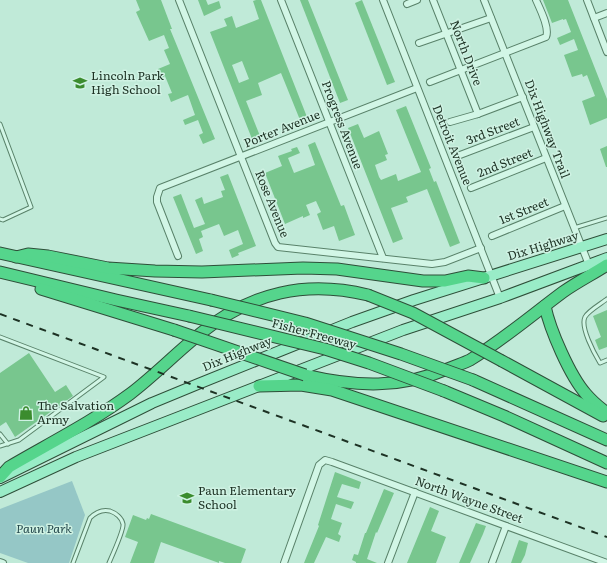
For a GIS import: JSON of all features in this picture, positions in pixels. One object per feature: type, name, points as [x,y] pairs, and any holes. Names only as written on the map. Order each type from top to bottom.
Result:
[{"type":"highway","name":"Fisher Freeway","points":[[0,253],[305,323],[401,354],[472,380],[607,440]]},
{"type":"highway","points":[[16,257],[28,254],[48,256],[108,268],[161,272],[303,268],[337,269],[423,281],[445,281],[468,276],[488,276]]},
{"type":"highway","points":[[2,272],[20,282],[174,330],[305,375],[326,380],[370,385],[402,382],[437,374],[469,360],[506,336],[564,292],[607,265]]},
{"type":"highway","name":"Fisher Freeway","points":[[2,272],[325,349],[369,363],[444,391],[504,416],[607,463]]},
{"type":"highway","points":[[0,477],[9,468],[112,407],[157,372],[202,332],[231,313],[252,302],[278,293],[302,289],[338,290],[368,296],[413,314],[607,419]]},
{"type":"highway","points":[[545,306],[547,318],[575,378],[585,393],[607,413]]},
{"type":"highway","points":[[259,386],[301,385],[332,390],[607,482]]},
{"type":"main road","name":"Dix Highway","points":[[0,477],[134,412],[198,384],[382,310],[607,239]]},
{"type":"main road","points":[[0,492],[76,457],[403,330],[500,298],[607,258]]},
{"type":"street","name":"Rose Avenue","points":[[179,0],[275,243],[278,247],[438,264],[480,248]]},
{"type":"street","name":"Progress Avenue","points":[[281,0],[383,258]]},
{"type":"street","name":"Detroit Avenue","points":[[383,0],[480,248],[488,276],[500,298]]},
{"type":"street","points":[[406,4],[417,0]]},
{"type":"street","name":"North Drive","points":[[433,0],[478,114]]},
{"type":"street","name":"Dix Highway Trail","points":[[484,0],[573,228],[589,265]]},
{"type":"street","points":[[430,82],[546,37],[547,28],[536,0]]},
{"type":"street","points":[[587,0],[607,52]]},
{"type":"street","points":[[594,18],[607,13]]},
{"type":"street","points":[[419,43],[491,18]]},
{"type":"street","name":"Porter Avenue","points":[[178,256],[157,202],[160,188],[417,88]]},
{"type":"street","points":[[450,122],[478,114],[523,97]]},
{"type":"street","name":"3rd Street","points":[[460,155],[534,127]]},
{"type":"street","name":"2nd Street","points":[[471,188],[546,158]]},
{"type":"street","name":"1st Street","points":[[492,236],[565,206]]},
{"type":"street","name":"North Wayne Street","points":[[284,563],[319,465],[322,461],[332,462],[600,562],[607,563]]},
{"type":"street","points":[[388,563],[414,492]]},
{"type":"street","points":[[492,563],[506,526]]},
{"type":"lane","points":[[0,125],[31,207],[3,220],[0,219]]},
{"type":"lane","points":[[573,228],[607,218]]},
{"type":"lane","points":[[607,299],[586,315],[583,323],[594,353],[600,363],[607,360]]},
{"type":"lane","points":[[0,337],[104,377],[19,440],[0,446]]},
{"type":"lane","points":[[0,434],[8,444]]},
{"type":"lane","points":[[73,563],[90,518],[95,513],[105,510],[118,515],[124,526],[109,563]]},
{"type":"green space","name":"Paun Park","points":[[72,481],[85,515],[69,563],[28,563],[0,553],[0,509]]},
{"type":"building","points":[[136,0],[161,0],[172,29],[170,29],[215,139],[203,144],[199,135],[203,133],[198,120],[185,125],[183,120],[195,115],[188,95],[171,102],[168,94],[172,93],[165,76],[161,78],[158,69],[170,64],[164,50],[169,48],[164,35],[149,41],[136,12],[140,10]]},
{"type":"building","points":[[198,0],[206,0],[208,5],[219,1],[221,8],[204,16]]},
{"type":"building","points":[[261,0],[307,117],[300,120],[281,73],[258,83],[262,95],[246,101],[260,136],[252,139],[210,32],[227,26],[224,19],[232,16],[236,28],[259,19],[253,1]],"holes":[[[242,61],[249,79],[239,83],[232,65]]]},
{"type":"building","points":[[300,0],[308,0],[348,100],[340,103]]},
{"type":"building","points":[[362,0],[395,82],[387,85],[355,3]]},
{"type":"building","points":[[543,0],[568,0],[607,99],[607,118],[590,125],[582,101],[595,96],[587,75],[583,77],[582,74],[572,77],[564,55],[578,50],[574,39],[560,45],[557,38],[571,32],[566,19],[552,23]]},
{"type":"building","points":[[406,106],[431,168],[429,169],[434,182],[436,181],[460,243],[450,247],[427,189],[406,197],[408,202],[391,208],[403,239],[393,243],[348,128],[358,124],[364,138],[379,131],[388,154],[385,155],[387,160],[375,165],[379,177],[381,180],[396,174],[398,181],[421,172],[396,110]]},
{"type":"building","points":[[315,142],[341,206],[344,205],[355,235],[339,241],[334,226],[323,230],[317,214],[321,212],[316,201],[306,205],[310,215],[303,218],[303,216],[285,224],[265,173],[282,166],[278,156],[292,151],[291,149],[297,147],[300,153],[288,158],[294,173],[315,165],[308,145]]},
{"type":"building","points":[[607,146],[607,167],[606,167],[600,149]]},
{"type":"building","points":[[228,174],[256,246],[238,253],[239,255],[232,258],[229,250],[243,244],[238,230],[224,236],[219,224],[201,231],[203,237],[199,239],[203,251],[196,254],[173,197],[181,194],[194,228],[205,224],[195,200],[202,197],[204,204],[223,197],[221,191],[225,190],[220,177]]},
{"type":"building","points":[[607,310],[607,347],[599,350],[595,340],[601,337],[593,316]]},
{"type":"building","points":[[29,353],[55,392],[66,385],[73,396],[15,437],[6,422],[0,426],[0,373]]},
{"type":"building","points":[[335,472],[361,482],[359,489],[342,484],[337,497],[354,502],[351,509],[336,504],[331,519],[342,523],[338,534],[341,536],[339,542],[326,537],[314,563],[304,563],[319,526],[318,525]]},
{"type":"building","points":[[384,489],[394,493],[377,533],[376,532],[367,559],[377,563],[356,563],[352,560],[354,554],[358,555],[365,533]]},
{"type":"building","points":[[430,507],[439,511],[431,531],[446,537],[436,563],[407,563]]},
{"type":"building","points":[[151,514],[246,549],[241,563],[225,563],[219,561],[219,563],[161,542],[154,563],[130,563],[138,542],[125,537],[133,515],[146,520],[147,518],[149,519]]},
{"type":"building","points":[[476,523],[486,526],[483,534],[470,563],[459,563]]},
{"type":"building","points":[[519,540],[528,543],[525,555],[521,563],[511,563]]},
{"type":"railway","points":[[0,314],[607,537]]},
{"type":"place","name":"Lincoln Park High School","points":[[80,83]]},
{"type":"place","name":"The Salvation Army","points":[[26,413]]},
{"type":"place","name":"Paun Elementary School","points":[[187,498]]}]
